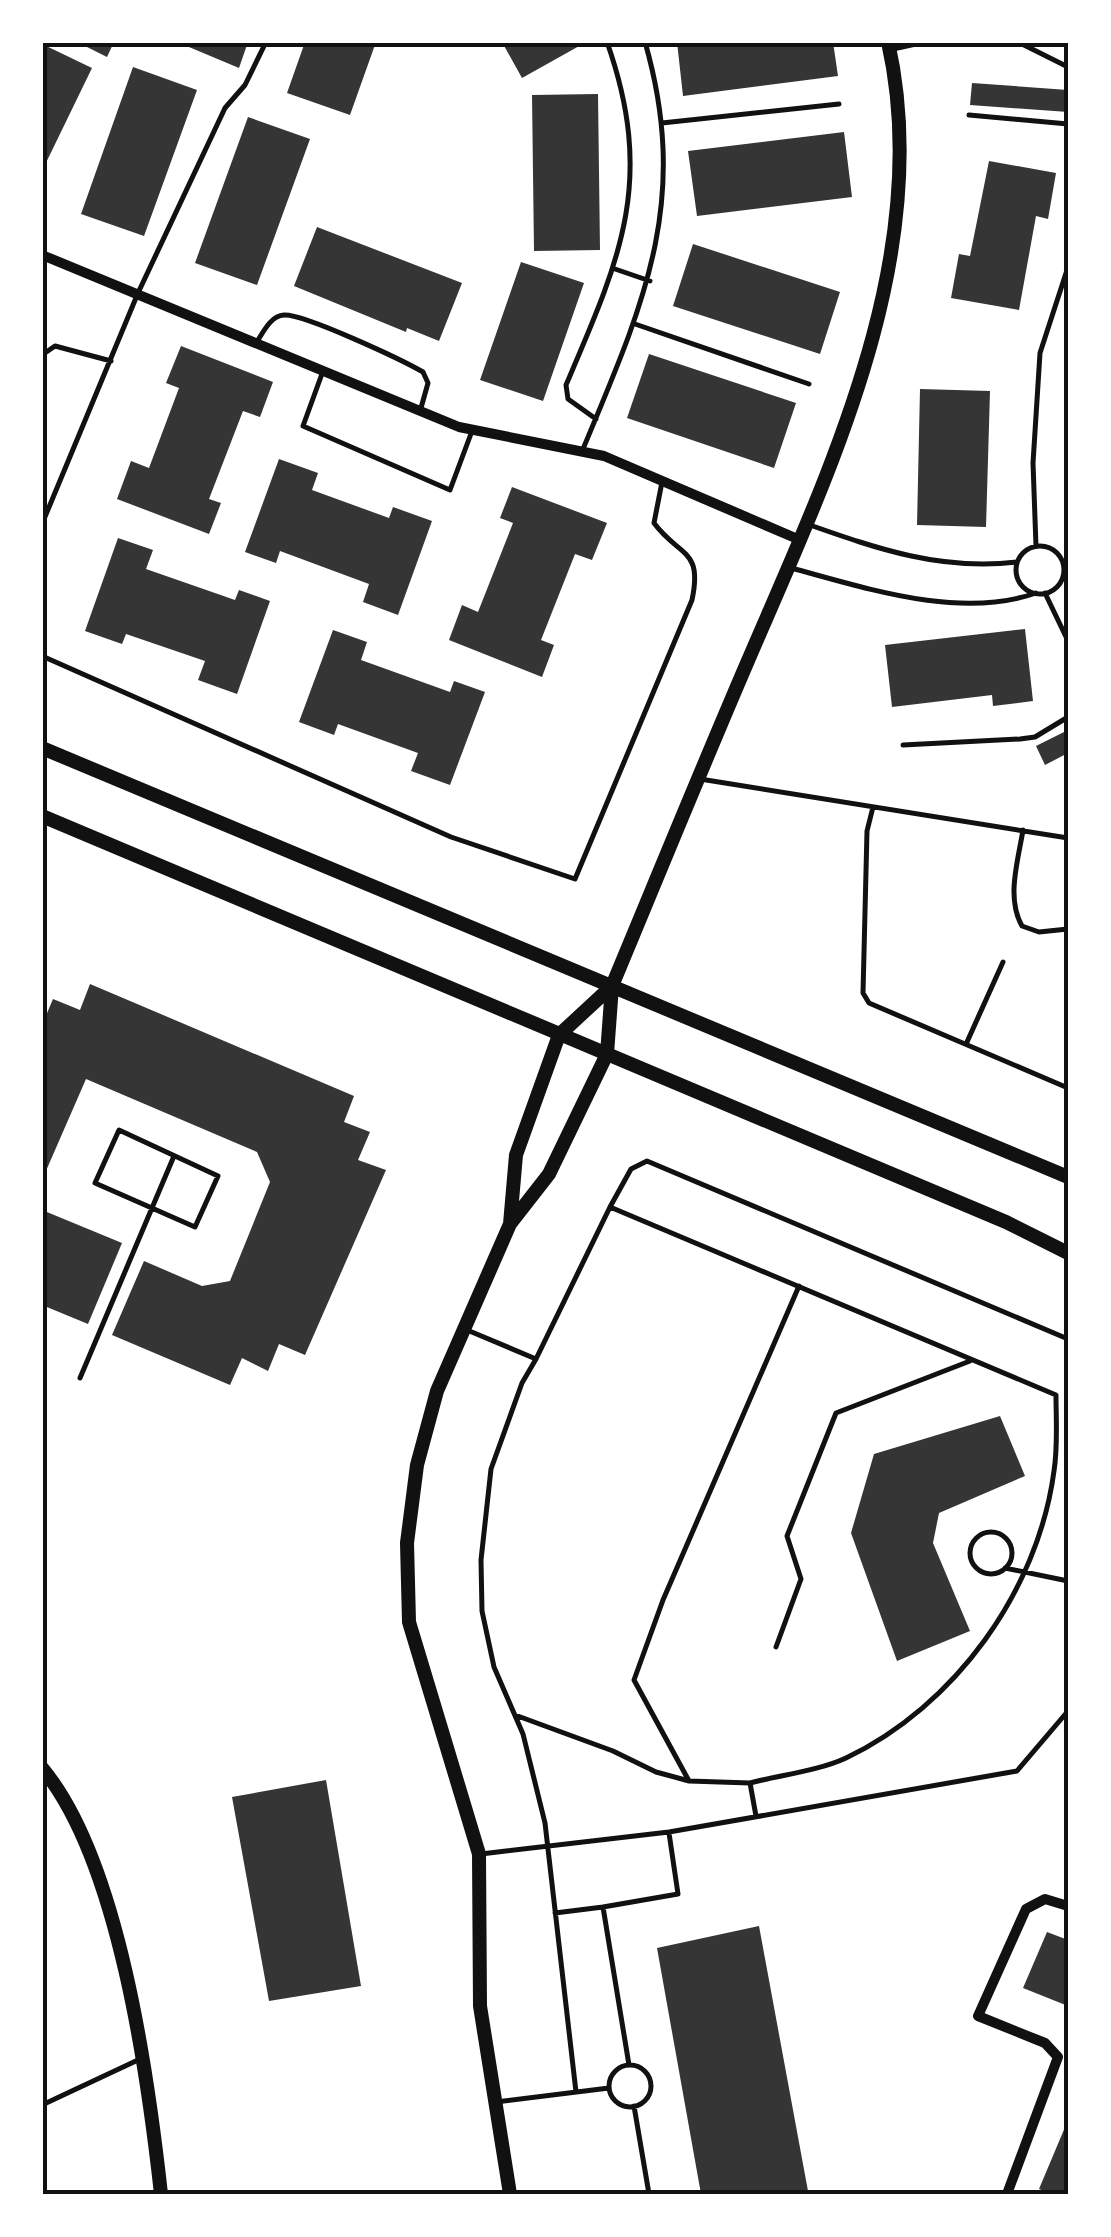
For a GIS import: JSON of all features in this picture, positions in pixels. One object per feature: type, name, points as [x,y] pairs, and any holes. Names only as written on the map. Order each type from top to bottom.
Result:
[{"type":"street","points":[[510,2194],[480,2006],[478,1854],[410,1622],[408,1563],[418,1461],[437,1391],[510,1224],[549,1174],[606,1054],[612,986],[800,540],[871,353],[892,251],[898,132],[889,46]]},
{"type":"street","points":[[42,255],[472,431],[583,449],[800,540]]},
{"type":"street","points":[[42,748],[1068,1177]]},
{"type":"street","points":[[42,816],[1006,1222],[1068,1253]]},
{"type":"street","points":[[510,1224],[516,1154],[559,1035],[612,986]]},
{"type":"street","points":[[42,1768],[60,1790],[106,1891],[140,2059],[161,2194]]},
{"type":"street","points":[[1006,2194],[1058,2057],[1044,2043],[978,2016],[1026,1909],[1046,1899],[1068,1906]]},
{"type":"lane","points":[[42,524],[138,293],[224,108],[244,86],[266,42]]},
{"type":"lane","points":[[596,419],[568,398],[566,386],[615,269],[627,225],[632,163],[618,74],[607,42]]},
{"type":"lane","points":[[583,449],[650,280],[663,208],[662,123],[645,42]]},
{"type":"lane","points":[[889,46],[925,42]]},
{"type":"lane","points":[[1018,42],[1068,67]]},
{"type":"lane","points":[[662,123],[840,104]]},
{"type":"lane","points":[[969,115],[1068,124]]},
{"type":"lane","points":[[1036,546],[1033,463],[1040,353],[1068,267]]},
{"type":"lane","points":[[615,269],[650,280]]},
{"type":"lane","points":[[256,342],[271,322],[284,315],[409,364],[423,372],[428,383],[420,411]]},
{"type":"lane","points":[[635,324],[809,384]]},
{"type":"lane","points":[[42,355],[55,346],[111,361]]},
{"type":"lane","points":[[324,371],[303,426],[450,490],[472,431]]},
{"type":"lane","points":[[42,656],[451,837],[575,879],[692,600],[697,577],[692,556],[654,523],[662,482]]},
{"type":"lane","points":[[806,524],[902,558],[967,564],[1017,562]]},
{"type":"lane","points":[[788,567],[857,586],[953,602],[1012,602],[1045,593],[1056,587],[1064,569],[1055,551],[1036,546],[1024,552],[1017,562],[1022,586],[1036,594]]},
{"type":"lane","points":[[1045,593],[1068,641]]},
{"type":"lane","points":[[903,744],[1020,739],[1035,736],[1068,717]]},
{"type":"lane","points":[[697,779],[1068,838]]},
{"type":"lane","points":[[873,807],[867,831],[863,992],[869,1003],[1068,1088]]},
{"type":"lane","points":[[1023,830],[1012,902],[1017,918],[1022,926],[1039,932],[1068,928]]},
{"type":"lane","points":[[966,1042],[1003,962]]},
{"type":"lane","points":[[118,1130],[218,1176],[196,1227],[151,1208],[95,1184],[118,1130]]},
{"type":"lane","points":[[80,1378],[174,1156]]},
{"type":"lane","points":[[576,2092],[548,1848],[515,1716],[494,1667],[482,1611],[481,1560],[491,1469],[522,1382],[631,1169],[647,1161],[1068,1340]]},
{"type":"lane","points":[[515,1716],[689,1781],[750,1783],[844,1759],[918,1714],[1002,1617],[1026,1574],[1054,1472],[1056,1394],[610,1206]]},
{"type":"lane","points":[[689,1781],[634,1680],[663,1600],[799,1285]]},
{"type":"lane","points":[[464,1328],[536,1360]]},
{"type":"lane","points":[[776,1647],[801,1580],[787,1536],[836,1413],[970,1361]]},
{"type":"lane","points":[[1005,1568],[1012,1556],[1009,1542],[998,1533],[978,1536],[970,1548],[974,1567],[993,1574],[1005,1568],[1068,1581]]},
{"type":"lane","points":[[478,1854],[669,1832],[1016,1771],[1068,1711]]},
{"type":"lane","points":[[750,1783],[756,1816]]},
{"type":"lane","points":[[555,1913],[678,1894],[669,1832]]},
{"type":"lane","points":[[603,1907],[629,2065]]},
{"type":"lane","points":[[42,2105],[140,2059]]},
{"type":"lane","points":[[629,2065],[642,2069],[650,2080],[646,2100],[634,2106],[615,2100],[609,2088],[616,2070],[629,2065]]},
{"type":"lane","points":[[493,2103],[609,2088]]},
{"type":"lane","points":[[634,2106],[649,2194]]},
{"type":"building","points":[[77,42],[114,42],[107,57]]},
{"type":"building","points":[[177,42],[248,42],[239,68]]},
{"type":"building","points":[[305,42],[376,42],[350,115],[287,93]]},
{"type":"building","points":[[502,42],[579,42],[581,45],[522,78]]},
{"type":"building","points":[[677,42],[833,42],[838,76],[683,96]]},
{"type":"building","points":[[42,44],[92,68],[42,171]]},
{"type":"building","points":[[133,67],[197,90],[144,236],[81,214]]},
{"type":"building","points":[[972,83],[1068,90],[1068,112],[970,105]]},
{"type":"building","points":[[598,94],[600,250],[534,251],[532,95]]},
{"type":"building","points":[[248,117],[310,139],[257,285],[195,263]]},
{"type":"building","points":[[844,132],[852,197],[697,216],[688,151]]},
{"type":"building","points":[[989,161],[1056,173],[1048,219],[1036,216],[1019,310],[951,298],[959,254],[970,256]]},
{"type":"building","points":[[317,227],[462,283],[439,341],[407,328],[406,332],[294,286]]},
{"type":"building","points":[[693,244],[840,292],[820,354],[673,306]]},
{"type":"building","points":[[521,262],[584,283],[543,401],[480,380]]},
{"type":"building","points":[[181,346],[273,382],[260,417],[243,411],[209,499],[221,503],[209,534],[117,499],[131,461],[149,468],[179,388],[166,383]]},
{"type":"building","points":[[649,354],[796,403],[774,468],[627,418]]},
{"type":"building","points":[[920,389],[990,391],[986,527],[917,525]]},
{"type":"building","points":[[279,459],[318,473],[312,490],[389,518],[393,507],[432,521],[398,615],[363,602],[369,584],[280,551],[276,563],[245,552]]},
{"type":"building","points":[[512,487],[607,523],[592,560],[575,554],[541,640],[554,645],[542,677],[449,640],[462,605],[478,612],[513,523],[500,518]]},
{"type":"building","points":[[118,538],[153,550],[146,569],[235,600],[239,590],[270,601],[237,694],[198,680],[205,661],[126,634],[122,644],[85,631]]},
{"type":"building","points":[[1025,629],[1033,701],[993,706],[992,695],[892,707],[885,645]]},
{"type":"building","points":[[333,630],[367,642],[361,660],[450,692],[454,681],[485,692],[450,785],[411,771],[418,753],[338,724],[334,735],[299,722]]},
{"type":"building","points":[[1068,730],[1068,753],[1045,765],[1036,746]]},
{"type":"building","points":[[90,984],[354,1096],[344,1122],[370,1132],[358,1160],[386,1170],[305,1355],[279,1344],[268,1371],[242,1358],[230,1385],[112,1335],[144,1261],[202,1286],[230,1281],[270,1182],[257,1152],[86,1079],[42,1180],[42,1025],[53,999],[80,1010]]},
{"type":"building","points":[[42,1210],[122,1243],[88,1324],[42,1305]]},
{"type":"building","points":[[1000,1416],[1025,1476],[939,1513],[933,1543],[970,1631],[897,1661],[851,1533],[874,1454]]},
{"type":"building","points":[[326,1780],[361,1986],[269,2001],[232,1797]]},
{"type":"building","points":[[759,1926],[808,2191],[701,2194],[657,1948]]},
{"type":"building","points":[[1047,1932],[1068,1940],[1068,2006],[1023,1988]]},
{"type":"building","points":[[1068,2120],[1068,2194],[1052,2194],[1039,2189]]}]
